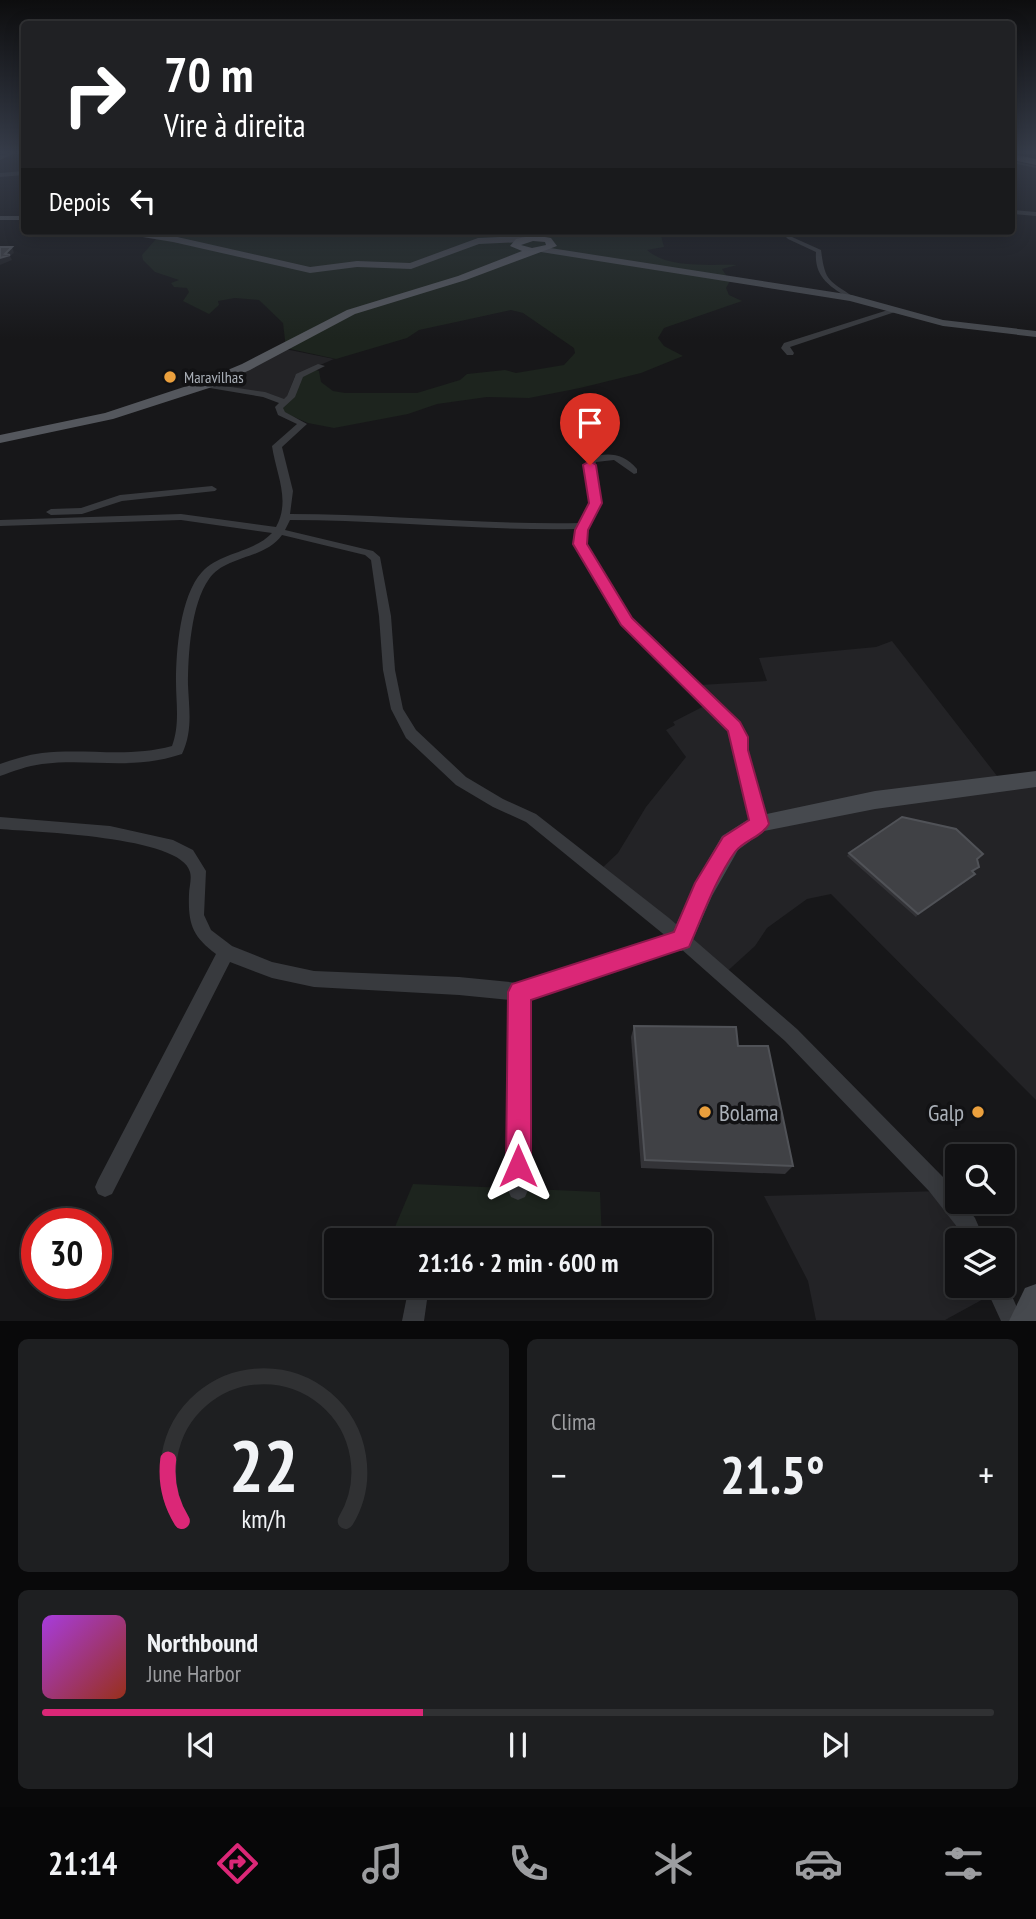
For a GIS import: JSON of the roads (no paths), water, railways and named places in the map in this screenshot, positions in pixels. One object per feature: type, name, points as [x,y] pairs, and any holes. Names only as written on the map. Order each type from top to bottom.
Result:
[{"type":"main road","points":[[522,242],[548,240]]},
{"type":"main road","points":[[0,439],[108,416],[204,385],[246,367],[351,312],[501,263],[533,251],[548,240]]},
{"type":"main road","points":[[522,242],[533,251]]},
{"type":"main road","points":[[501,263],[514,254],[522,242]]},
{"type":"street","points":[[0,218],[21,218]]},
{"type":"street","points":[[142,235],[173,239],[310,270],[357,264],[411,266],[478,241],[492,239],[522,242]]},
{"type":"street","points":[[787,235],[819,251],[816,260],[822,276],[852,298]]},
{"type":"street","points":[[548,240],[569,254],[852,298],[891,312],[939,320],[967,329],[1036,334]]},
{"type":"street","points":[[790,353],[785,348],[787,345],[891,312]]},
{"type":"street","points":[[0,770],[20,762],[41,759],[152,757],[177,750],[182,740],[182,680],[189,618],[200,583],[229,559],[271,545],[279,532],[288,497],[277,446],[303,424],[281,413],[279,407],[291,397],[299,376],[321,366]]},
{"type":"street","points":[[204,385],[272,396],[285,402]]},
{"type":"street","points":[[634,471],[627,463],[615,457],[604,456],[592,460],[590,480],[596,503],[583,526],[580,544],[626,622],[734,726],[740,737],[739,750],[759,824]]},
{"type":"street","points":[[0,523],[86,515],[120,498],[212,489]]},
{"type":"street","points":[[142,519],[148,494]]},
{"type":"street","points":[[51,512],[142,519],[181,517],[279,532],[369,553],[376,559],[385,616],[389,670],[397,709],[411,734],[461,781],[498,803],[531,818],[681,940],[791,1035],[936,1184],[969,1228]]},
{"type":"street","points":[[285,517],[353,516],[521,526],[583,526]]},
{"type":"street","points":[[0,822],[110,832],[168,845],[188,855],[198,871],[196,915],[205,936],[226,952],[272,970],[314,979],[459,986],[519,992],[681,940],[703,890],[730,843],[759,824],[875,800],[1036,779]]},
{"type":"street","points":[[105,1187],[226,952]]},
{"type":"street","points":[[518,1190],[519,992]]},
{"type":"street","points":[[413,1321],[416,1298]]},
{"type":"street","points":[[1001,1298],[1012,1321]]},
{"type":"street","points":[[1025,1321],[1036,1299]]},
{"type":"place","name":"Maravilhas","points":[[170,377]]},
{"type":"place","name":"Bolama","points":[[705,1112]]},
{"type":"place","name":"Galp","points":[[978,1112]]}]
